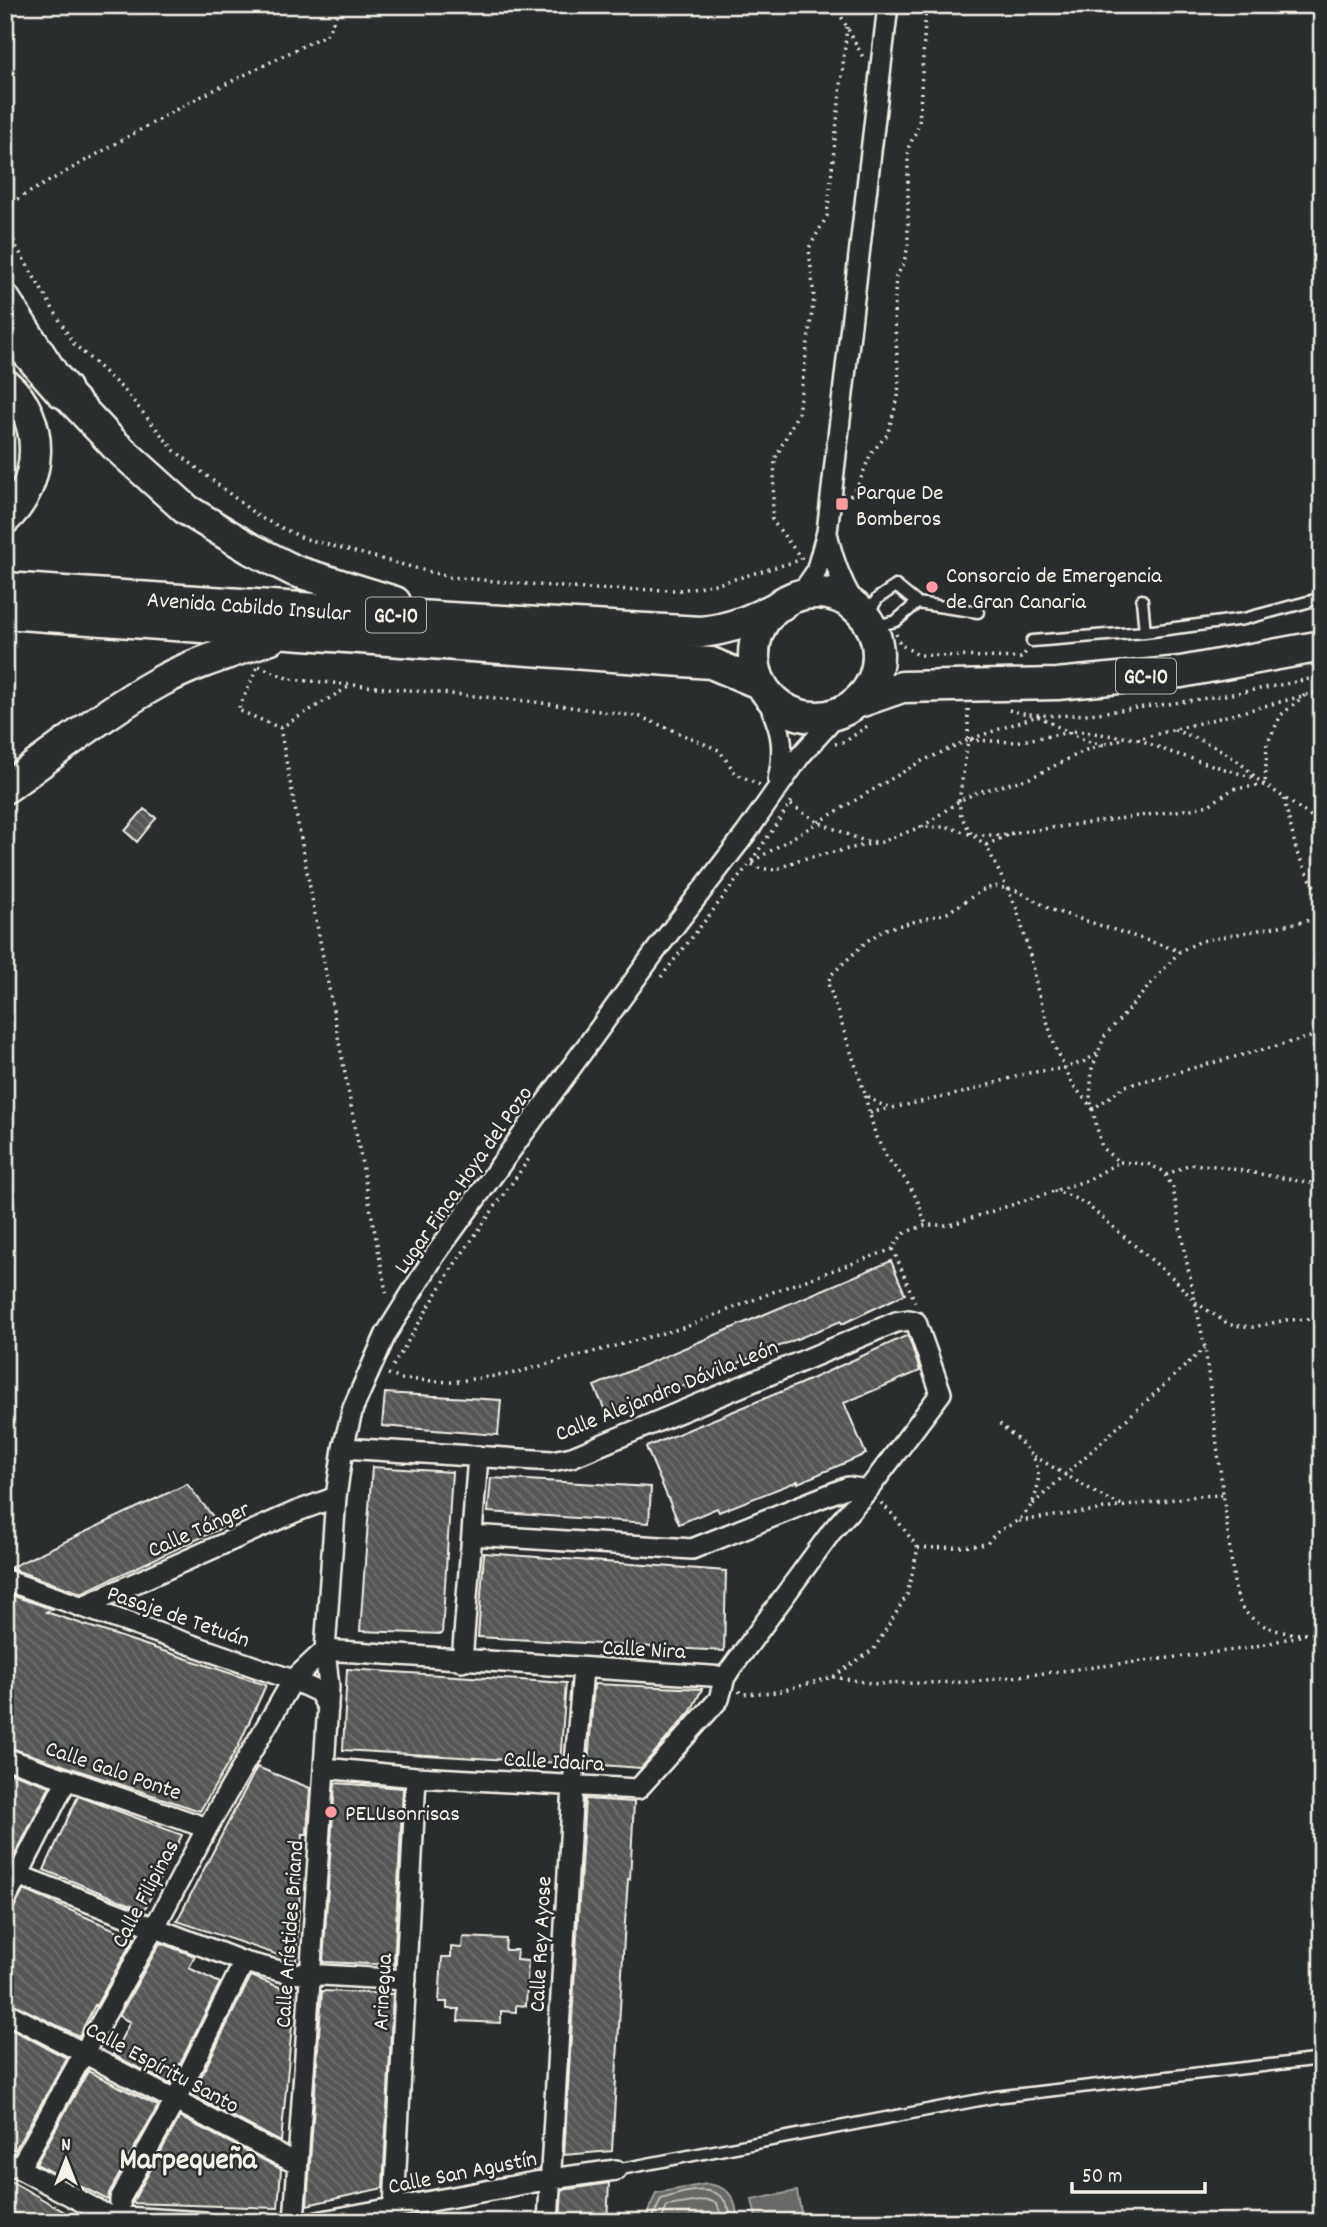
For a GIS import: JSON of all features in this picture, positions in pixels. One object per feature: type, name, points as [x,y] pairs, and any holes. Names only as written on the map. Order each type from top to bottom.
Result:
[{"type":"highway","points":[[5,324],[63,390]]},
{"type":"main road","points":[[5,300],[63,390],[115,445],[187,510],[251,549],[295,570],[449,618]]},
{"type":"main road","points":[[5,384],[22,403],[32,423],[36,461],[25,494],[5,519]]},
{"type":"main road","name":"Avenida Cabildo Insular","points":[[5,588],[701,632],[747,623],[790,600]]},
{"type":"main road","name":"GC-10","points":[[790,600],[816,593],[847,601],[873,625],[896,662],[968,694]]},
{"type":"main road","points":[[761,684],[755,667],[756,641],[768,617],[790,600]]},
{"type":"main road","name":"Avenida Cabildo Insular","points":[[5,613],[711,663],[761,684]]},
{"type":"main road","points":[[855,713],[877,668],[873,625]]},
{"type":"main road","points":[[5,788],[124,704],[162,681],[202,662],[283,633]]},
{"type":"main road","name":"GC-10","points":[[761,684],[771,699],[794,713],[820,718],[855,713],[902,687],[968,694],[1181,672],[1322,646]]},
{"type":"street","points":[[873,625],[844,589],[834,564],[827,533],[888,5]]},
{"type":"street","points":[[790,600],[816,572],[811,558],[827,533]]},
{"type":"street","name":"Lugar Finca Hoya del Pozo","points":[[761,684],[780,730],[784,755],[775,792]]},
{"type":"street","name":"Lugar Finca Hoya del Pozo","points":[[325,1650],[336,1497],[343,1448],[353,1408],[380,1371],[392,1325],[435,1255],[660,945],[747,832],[808,744],[855,713]]},
{"type":"street","name":"Calle Alejandro Dávila León","points":[[343,1448],[552,1461],[572,1457],[896,1322],[916,1322]]},
{"type":"street","points":[[725,1678],[832,1531],[868,1490],[941,1392],[916,1322]]},
{"type":"street","points":[[462,1661],[478,1456]]},
{"type":"street","points":[[472,1535],[692,1549],[848,1487],[868,1490]]},
{"type":"street","name":"Calle Tánger","points":[[81,1607],[295,1511],[336,1497]]},
{"type":"street","name":"Pasaje de Tetuán","points":[[5,1580],[293,1680],[319,1692],[328,1708]]},
{"type":"street","name":"Calle Nira","points":[[325,1650],[725,1678]]},
{"type":"street","name":"Calle Filipinas","points":[[12,2165],[83,2052],[206,1828],[293,1680],[325,1650]]},
{"type":"street","name":"Calle Arístides Briand","points":[[293,2222],[328,1708],[325,1650]]},
{"type":"street","name":"Calle Rey Ayose","points":[[548,2222],[573,1786],[583,1669]]},
{"type":"street","name":"Calle Idaira","points":[[324,1768],[416,1777],[638,1789],[719,1699],[725,1678]]},
{"type":"street","name":"Calle Galo Ponte","points":[[5,1758],[206,1828]]},
{"type":"street","name":"Arinegua","points":[[394,2208],[416,1777]]},
{"type":"street","points":[[5,1901],[12,1873],[67,1779]]},
{"type":"street","points":[[12,1873],[244,1962],[288,1973],[406,1980]]},
{"type":"street","points":[[120,2220],[120,2199],[175,2101],[244,1962]]},
{"type":"street","name":"Calle Espíritu Santo","points":[[5,2012],[297,2164]]},
{"type":"street","points":[[12,2165],[120,2220],[204,2222]]},
{"type":"street","name":"Calle San Agustín","points":[[317,2222],[551,2179],[616,2170]]},
{"type":"lane","points":[[917,603],[896,621],[873,625],[878,598],[896,586],[917,603],[978,612]]},
{"type":"lane","points":[[1032,641],[1144,632],[1244,619],[1322,598]]},
{"type":"lane","points":[[1142,600],[1144,632]]},
{"type":"lane","points":[[616,2170],[995,2097],[1322,2059]]},
{"type":"path","points":[[5,206],[188,103],[327,33],[341,5]]},
{"type":"path","points":[[835,5],[879,88]]},
{"type":"path","points":[[850,496],[859,483],[871,453],[887,435],[898,398],[894,314],[896,276],[908,247],[908,158],[909,146],[919,125],[926,5]]},
{"type":"path","points":[[811,558],[772,520],[775,459],[798,413],[814,298],[809,248],[827,216],[847,27]]},
{"type":"path","points":[[5,222],[73,343],[124,390],[174,450],[259,517],[303,538],[449,577],[585,589],[680,590],[722,583],[811,558]]},
{"type":"path","points":[[873,625],[918,655],[1021,658],[1032,641]]},
{"type":"path","points":[[280,728],[238,709],[258,666],[289,679],[528,701],[641,717],[719,750],[736,774],[775,792]]},
{"type":"path","points":[[750,863],[918,763],[968,740],[1037,716],[1103,712],[1202,700],[1322,676]]},
{"type":"path","points":[[280,728],[352,685]]},
{"type":"path","points":[[968,740],[1016,742],[1077,731],[1138,738],[1322,691]]},
{"type":"path","points":[[968,694],[968,740],[959,801],[961,816],[972,835]]},
{"type":"path","points":[[1265,785],[1267,744],[1281,715],[1305,695]]},
{"type":"path","points":[[1005,708],[1037,716],[1065,732],[1104,745]]},
{"type":"path","points":[[829,746],[846,741],[855,713]]},
{"type":"path","points":[[280,728],[392,1325]]},
{"type":"path","points":[[1172,730],[1206,741],[1242,762],[1257,779],[1322,824]]},
{"type":"path","points":[[750,863],[759,868],[775,870],[798,860],[881,842],[921,827],[959,801],[978,792],[1030,778],[1086,750],[1127,737]]},
{"type":"path","points":[[1138,738],[1170,752],[1257,779]]},
{"type":"path","points":[[972,835],[999,835],[1191,810],[1209,805],[1233,789],[1265,785]]},
{"type":"path","points":[[659,981],[750,863],[791,805],[795,795]]},
{"type":"path","points":[[1118,1162],[1102,1148],[1090,1099],[1092,1069],[1104,1037],[1180,951],[1201,941],[1321,920],[1315,888],[1297,853],[1284,799]]},
{"type":"path","points":[[791,805],[818,822],[864,841],[881,842]]},
{"type":"path","points":[[921,827],[948,827],[972,835],[986,845],[1017,909],[1034,970],[1035,985],[1055,1047],[1073,1085],[1093,1109]]},
{"type":"path","points":[[986,845],[1016,831]]},
{"type":"path","points":[[926,1225],[917,1199],[888,1159],[876,1137],[865,1094],[830,993],[828,983],[831,975],[867,941],[886,929],[947,913],[981,891],[994,886],[1006,887],[1052,910],[1180,951]]},
{"type":"path","points":[[1093,1109],[1125,1086],[1322,1034]]},
{"type":"path","points":[[870,1113],[962,1093],[1028,1073],[1065,1068],[1097,1054]]},
{"type":"path","points":[[865,1094],[877,1103],[892,1108]]},
{"type":"path","points":[[380,1371],[532,1156]]},
{"type":"path","points":[[380,1371],[401,1379],[451,1382],[511,1374],[686,1328],[778,1290],[893,1249],[906,1232],[926,1225],[950,1225],[1088,1180],[1118,1162],[1148,1164],[1163,1171],[1173,1188],[1205,1348],[1235,1590],[1243,1609],[1264,1628],[1306,1635]]},
{"type":"path","points":[[1166,1175],[1189,1164],[1322,1185]]},
{"type":"path","points":[[1052,1191],[1086,1204],[1175,1280],[1195,1302],[1230,1325],[1253,1326],[1286,1320],[1322,1319]]},
{"type":"path","points":[[893,1249],[915,1303],[916,1322]]},
{"type":"path","points":[[1017,1521],[1205,1348]]},
{"type":"path","points":[[380,1371],[384,1385]]},
{"type":"path","points":[[998,1422],[1032,1454],[1105,1498],[1125,1506]]},
{"type":"path","points":[[1032,1454],[1039,1482],[1033,1504]]},
{"type":"path","points":[[725,1678],[742,1694],[777,1692],[833,1677],[874,1649],[907,1595],[918,1549],[894,1516],[868,1490]]},
{"type":"path","points":[[918,1549],[987,1544],[995,1531],[1017,1521],[1197,1496],[1223,1495]]},
{"type":"path","points":[[833,1677],[877,1684],[970,1682],[1243,1649],[1322,1633]]},
{"type":"water","points":[[707,2184],[727,2191],[734,2201],[738,2222],[644,2222],[656,2193]]},
{"type":"water","points":[[797,2191],[803,2222],[757,2222],[752,2200]]},
{"type":"building","points":[[144,809],[156,818],[137,842],[125,831]]},
{"type":"building","points":[[891,1261],[905,1294],[842,1324],[841,1321],[716,1372],[717,1375],[686,1388],[685,1385],[608,1417],[594,1386]]},
{"type":"building","points":[[908,1335],[920,1371],[844,1403],[866,1454],[798,1483],[719,1512],[717,1508],[679,1524],[646,1447],[800,1384]]},
{"type":"building","points":[[385,1393],[501,1400],[498,1435],[382,1426]]},
{"type":"building","points":[[372,1467],[452,1472],[442,1634],[360,1631]]},
{"type":"building","points":[[491,1478],[651,1487],[649,1523],[488,1512]]},
{"type":"building","points":[[187,1484],[222,1528],[81,1593],[9,1568]]},
{"type":"building","points":[[484,1553],[726,1571],[724,1651],[478,1637]]},
{"type":"building","points":[[5,1593],[52,1609],[46,1612],[266,1685],[238,1747],[200,1811],[5,1746]]},
{"type":"building","points":[[347,1669],[566,1683],[560,1763],[343,1750]]},
{"type":"building","points":[[594,1684],[702,1689],[691,1711],[641,1768],[588,1764]]},
{"type":"building","points":[[257,1767],[310,1788],[307,1834],[303,1834],[296,1961],[177,1921]]},
{"type":"building","points":[[5,1771],[50,1786],[14,1857],[5,1854]]},
{"type":"building","points":[[335,1783],[403,1788],[394,1965],[323,1962]]},
{"type":"building","points":[[78,1796],[182,1835],[144,1910],[44,1870]]},
{"type":"building","points":[[585,1799],[634,1802],[630,1879],[624,1937],[612,2151],[564,2155]]},
{"type":"building","points":[[24,1890],[134,1938],[79,2036],[5,2000],[5,1923]]},
{"type":"building","points":[[463,1937],[506,1939],[505,1950],[517,1950],[516,1960],[528,1961],[526,2006],[516,2005],[516,2012],[501,2011],[501,2023],[458,2021],[459,2009],[447,2009],[447,2002],[439,2002],[442,1957],[451,1957],[451,1947],[462,1948]]},
{"type":"building","points":[[160,1943],[195,1956],[189,1968],[220,1983],[170,2084],[113,2055],[130,2022],[119,2016]]},
{"type":"building","points":[[251,1976],[295,1993],[281,2142],[192,2095]]},
{"type":"building","points":[[322,1991],[393,1994],[383,2188],[307,2205]]},
{"type":"building","points":[[5,2026],[67,2058],[15,2150],[5,2145]]},
{"type":"building","points":[[88,2071],[158,2106],[109,2193],[108,2200],[36,2164]]},
{"type":"building","points":[[180,2117],[281,2169],[278,2208],[132,2203]]},
{"type":"building","points":[[5,2178],[30,2192],[82,2222],[5,2222]]},
{"type":"building","points":[[609,2183],[607,2222],[560,2222],[562,2190]]},
{"type":"place","name":"Parque De Bomberos","points":[[842,504]]},
{"type":"place","name":"Consorcio de Emergencia de Gran Canaria","points":[[932,587]]},
{"type":"place","name":"PELUsonrisas","points":[[331,1812]]},
{"type":"district","name":"Marpequeña","points":[[188,2158]]}]
